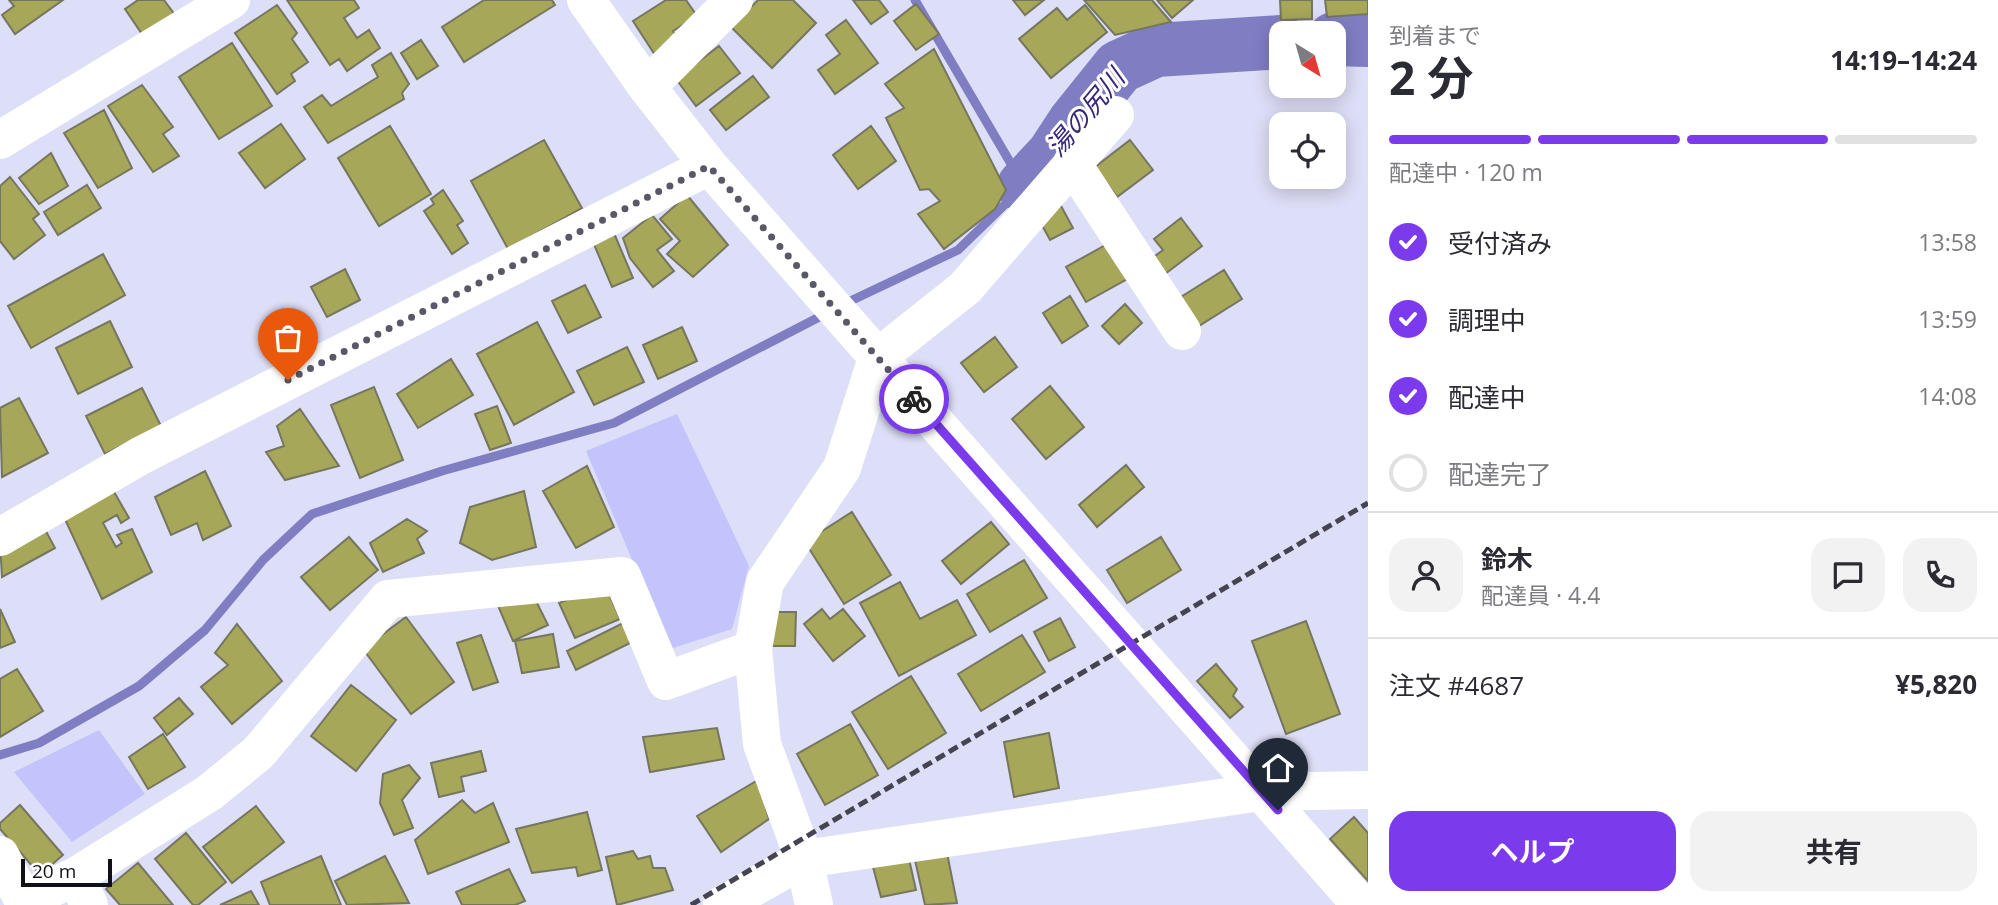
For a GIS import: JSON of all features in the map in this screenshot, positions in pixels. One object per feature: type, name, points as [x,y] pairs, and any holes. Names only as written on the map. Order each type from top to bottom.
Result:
[{"type":"street","points":[[0,140],[231,0]]},
{"type":"street","points":[[586,0],[647,87],[709,166],[1361,905]]},
{"type":"street","points":[[647,87],[734,0]]},
{"type":"street","points":[[814,905],[804,859],[762,744],[753,649],[765,582],[842,468],[877,358],[965,288],[1115,115]]},
{"type":"street","points":[[1072,163],[1182,331]]},
{"type":"street","points":[[0,537],[140,456],[709,166]]},
{"type":"street","points":[[0,856],[24,902],[82,890],[258,753],[388,599],[622,576],[666,681],[753,649]]},
{"type":"street","points":[[722,905],[804,859],[1261,792],[1368,790]]},
{"type":"shaded area","points":[[677,414],[749,566],[732,629],[670,649],[586,451]]},
{"type":"shaded area","points":[[99,730],[145,794],[72,842],[14,772]]},
{"type":"building","points":[[9,0],[63,0],[15,34],[2,15],[14,6]]},
{"type":"building","points":[[138,0],[164,0],[175,15],[144,37],[125,9]]},
{"type":"building","points":[[287,0],[354,0],[359,8],[344,18],[357,38],[369,30],[380,48],[347,71],[339,59],[330,65]]},
{"type":"building","points":[[484,0],[552,0],[555,5],[464,62],[442,27]]},
{"type":"building","points":[[666,0],[686,0],[697,16],[673,31],[678,39],[655,55],[633,21]]},
{"type":"building","points":[[758,0],[793,0],[816,23],[772,68],[731,27]]},
{"type":"building","points":[[853,0],[879,0],[888,12],[871,24]]},
{"type":"building","points":[[1013,0],[1044,0],[1025,15]]},
{"type":"building","points":[[1084,0],[1152,0],[1171,22],[1115,35]]},
{"type":"building","points":[[1157,0],[1193,0],[1172,18]]},
{"type":"building","points":[[1280,0],[1312,0],[1312,19],[1281,20]]},
{"type":"building","points":[[1325,0],[1368,0],[1368,14],[1327,17]]},
{"type":"building","points":[[916,4],[939,34],[916,50],[894,21]]},
{"type":"building","points":[[277,5],[297,33],[292,39],[308,62],[291,74],[295,81],[277,94],[235,33]]},
{"type":"building","points":[[1085,5],[1107,32],[1051,78],[1019,39],[1057,8],[1067,20]]},
{"type":"building","points":[[846,20],[878,63],[835,94],[818,70],[840,54],[826,35]]},
{"type":"building","points":[[421,40],[438,66],[417,79],[401,53]]},
{"type":"building","points":[[232,43],[272,106],[219,139],[179,77]]},
{"type":"building","points":[[719,46],[740,73],[696,106],[676,79]]},
{"type":"building","points":[[934,49],[1006,190],[995,209],[944,249],[918,214],[940,201],[929,189],[920,190],[886,118],[904,108],[885,84]]},
{"type":"building","points":[[391,53],[409,84],[402,93],[404,99],[328,143],[304,107],[322,95],[331,106],[378,77],[372,65]]},
{"type":"building","points":[[753,76],[769,97],[726,130],[710,110]]},
{"type":"building","points":[[142,85],[173,127],[163,134],[179,156],[153,172],[108,106]]},
{"type":"building","points":[[104,110],[132,168],[98,188],[64,133]]},
{"type":"building","points":[[281,124],[305,159],[265,188],[239,153]]},
{"type":"building","points":[[390,126],[431,194],[379,226],[338,158]]},
{"type":"building","points":[[871,126],[896,161],[858,189],[833,155]]},
{"type":"building","points":[[544,140],[582,208],[508,249],[471,181]]},
{"type":"building","points":[[1130,140],[1153,170],[1117,197],[1095,167]]},
{"type":"building","points":[[51,153],[68,186],[39,204],[19,178]]},
{"type":"building","points":[[10,177],[39,214],[33,219],[45,235],[14,259],[0,241],[0,186]]},
{"type":"building","points":[[87,185],[101,208],[58,235],[44,212]]},
{"type":"building","points":[[443,190],[463,221],[457,225],[468,243],[452,254],[424,211],[434,204],[431,199]]},
{"type":"building","points":[[687,195],[728,245],[693,277],[667,254],[680,241],[660,219]]},
{"type":"building","points":[[1060,204],[1073,228],[1050,240],[1037,216]]},
{"type":"building","points":[[652,215],[672,239],[657,250],[674,271],[653,287],[630,258],[623,238]]},
{"type":"building","points":[[1181,218],[1202,246],[1165,274],[1148,261],[1163,250],[1154,239]]},
{"type":"building","points":[[611,226],[633,278],[612,287],[590,235]]},
{"type":"building","points":[[1109,243],[1129,278],[1086,302],[1066,267]]},
{"type":"building","points":[[103,254],[125,295],[31,348],[8,306]]},
{"type":"building","points":[[345,269],[360,300],[327,317],[311,287]]},
{"type":"building","points":[[1224,270],[1242,299],[1194,329],[1176,300]]},
{"type":"building","points":[[585,285],[601,317],[568,333],[552,301]]},
{"type":"building","points":[[1070,296],[1088,326],[1062,343],[1043,313]]},
{"type":"building","points":[[1125,304],[1142,323],[1119,344],[1102,326]]},
{"type":"building","points":[[110,321],[132,367],[78,394],[56,348]]},
{"type":"building","points":[[537,322],[574,392],[514,425],[477,354]]},
{"type":"building","points":[[682,327],[697,361],[658,379],[643,345]]},
{"type":"building","points":[[995,337],[1017,367],[984,392],[961,363]]},
{"type":"building","points":[[627,347],[644,382],[594,405],[577,371]]},
{"type":"building","points":[[451,359],[473,395],[418,428],[397,394]]},
{"type":"building","points":[[1050,386],[1084,427],[1046,459],[1012,419]]},
{"type":"building","points":[[374,387],[403,460],[360,478],[331,405]]},
{"type":"building","points":[[142,388],[161,426],[105,454],[86,416]]},
{"type":"building","points":[[19,398],[48,453],[2,477],[0,408]]},
{"type":"building","points":[[497,406],[511,443],[490,450],[475,414]]},
{"type":"building","points":[[300,409],[339,466],[285,480],[266,452],[284,446],[277,426]]},
{"type":"building","points":[[1126,465],[1144,487],[1097,527],[1079,505]]},
{"type":"building","points":[[587,466],[614,527],[576,548],[543,491]]},
{"type":"building","points":[[205,471],[231,526],[203,540],[197,523],[171,535],[155,497]]},
{"type":"building","points":[[113,490],[129,518],[121,523],[117,515],[103,523],[116,547],[122,543],[117,535],[132,529],[152,572],[102,599],[63,515]]},
{"type":"building","points":[[524,491],[536,547],[492,560],[460,543],[470,507]]},
{"type":"building","points":[[852,512],[891,575],[844,604],[805,542]]},
{"type":"building","points":[[407,519],[427,531],[417,539],[424,553],[383,572],[370,543]]},
{"type":"building","points":[[40,520],[55,548],[2,577],[0,543]]},
{"type":"building","points":[[991,522],[1009,544],[961,584],[942,561]]},
{"type":"building","points":[[349,537],[378,570],[330,610],[301,577]]},
{"type":"building","points":[[1161,537],[1181,570],[1127,603],[1107,570]]},
{"type":"building","points":[[1024,560],[1047,598],[990,632],[967,594]]},
{"type":"building","points":[[900,582],[920,619],[957,600],[976,635],[899,676],[860,603]]},
{"type":"building","points":[[605,584],[620,619],[575,638],[559,603]]},
{"type":"building","points":[[533,595],[548,625],[513,641],[496,601]]},
{"type":"building","points":[[0,609],[15,642],[0,648]]},
{"type":"building","points":[[822,609],[830,619],[843,609],[865,636],[833,661],[804,624]]},
{"type":"building","points":[[772,612],[796,612],[795,646],[772,646]]},
{"type":"building","points":[[406,617],[454,682],[411,714],[363,649]]},
{"type":"building","points":[[1060,618],[1075,647],[1049,661],[1034,632]]},
{"type":"building","points":[[1306,621],[1340,714],[1286,734],[1252,641]]},
{"type":"building","points":[[623,623],[632,642],[576,670],[567,651]]},
{"type":"building","points":[[237,624],[282,681],[232,724],[201,687],[228,665],[215,653]]},
{"type":"building","points":[[553,634],[559,667],[522,673],[515,641]]},
{"type":"building","points":[[481,635],[498,682],[473,690],[457,643]]},
{"type":"building","points":[[1022,635],[1045,672],[981,711],[958,674]]},
{"type":"building","points":[[1216,664],[1237,689],[1233,696],[1243,707],[1230,718],[1197,681]]},
{"type":"building","points":[[17,669],[43,711],[0,737],[0,679]]},
{"type":"building","points":[[911,676],[946,733],[888,769],[852,712]]},
{"type":"building","points":[[351,685],[396,720],[356,771],[311,736]]},
{"type":"building","points":[[179,698],[193,714],[167,735],[154,718]]},
{"type":"building","points":[[850,724],[878,775],[825,805],[797,754]]},
{"type":"building","points":[[717,728],[724,759],[650,772],[643,737]]},
{"type":"building","points":[[1049,733],[1059,788],[1014,797],[1004,742]]},
{"type":"building","points":[[163,734],[185,767],[148,789],[129,757]]},
{"type":"building","points":[[481,751],[486,771],[461,777],[464,791],[439,797],[431,763]]},
{"type":"building","points":[[409,765],[420,778],[402,800],[413,828],[394,835],[380,803],[383,774]]},
{"type":"building","points":[[758,780],[769,819],[721,852],[697,816]]},
{"type":"building","points":[[462,800],[475,813],[493,803],[509,842],[428,874],[415,840]]},
{"type":"building","points":[[20,805],[63,855],[40,875],[0,829],[0,823]]},
{"type":"building","points":[[256,806],[284,842],[232,883],[203,847]]},
{"type":"building","points":[[587,812],[602,870],[578,876],[576,867],[532,873],[516,829]]},
{"type":"building","points":[[1354,817],[1368,833],[1368,881],[1330,839]]},
{"type":"building","points":[[186,833],[226,882],[198,905],[193,905],[155,859]]},
{"type":"building","points":[[633,851],[638,859],[650,856],[653,868],[665,868],[673,890],[617,905],[606,857]]},
{"type":"building","points":[[947,853],[957,903],[925,905],[915,860]]},
{"type":"building","points":[[321,856],[341,905],[270,905],[261,882]]},
{"type":"building","points":[[385,856],[409,903],[347,905],[335,881]]},
{"type":"building","points":[[909,859],[916,890],[881,897],[873,867]]},
{"type":"building","points":[[138,863],[173,905],[120,905],[106,889]]},
{"type":"building","points":[[509,869],[525,901],[515,905],[462,905],[456,892]]},
{"type":"building","points":[[251,891],[259,905],[220,905]]},
{"type":"waterway","name":"湯の尻川","points":[[842,305],[958,250],[1024,186],[915,0]]},
{"type":"waterway","name":"湯の尻川","points":[[1346,39],[1368,40]]},
{"type":"waterway","name":"湯の尻川","points":[[1024,186],[1053,155],[1074,123],[1119,67],[1156,50],[1269,43]]},
{"type":"waterway","points":[[0,755],[39,743],[139,686],[205,630],[263,560],[312,514],[442,471],[614,423],[827,313]]},
{"type":"railway","points":[[691,905],[1368,503]]},
{"type":"way so far","points":[[288,380],[709,166],[914,399]]},
{"type":"route","points":[[914,399],[1278,810]]}]
